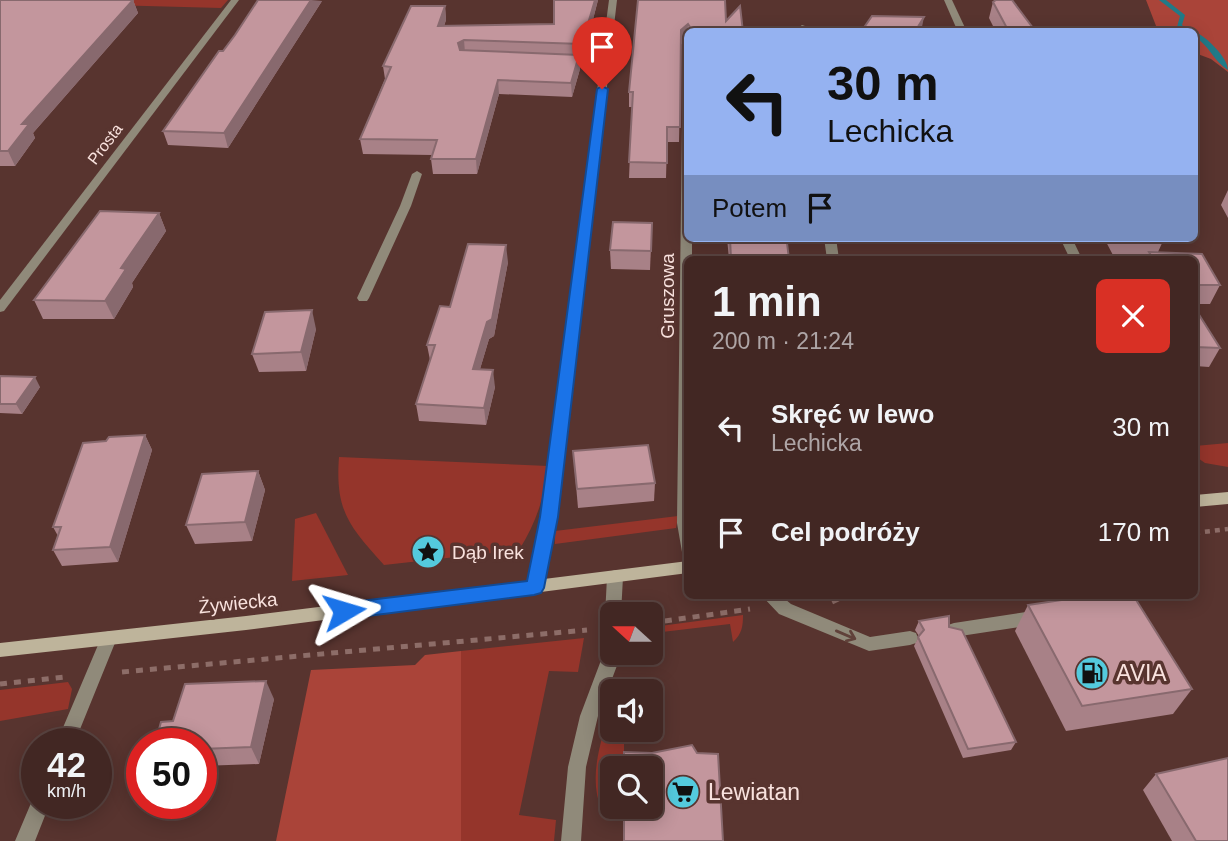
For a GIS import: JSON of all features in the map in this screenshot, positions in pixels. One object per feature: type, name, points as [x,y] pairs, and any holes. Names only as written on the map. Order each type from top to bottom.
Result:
[{"type":"main road","points":[[1198,501],[1228,498]]},
{"type":"main road","name":"Żywiecka","points":[[0,650],[534,588],[684,568]]},
{"type":"street","name":"Prosta","points":[[0,308],[235,0]]},
{"type":"street","points":[[534,588],[549,517],[613,0]]},
{"type":"street","points":[[948,0],[962,28]]},
{"type":"street","points":[[554,62],[605,64]]},
{"type":"street","points":[[363,298],[386,244],[409,201],[417,174]]},
{"type":"street","points":[[614,602],[615,577]]},
{"type":"street","points":[[774,599],[785,609],[869,644],[910,638]]},
{"type":"street","points":[[954,631],[1061,613]]},
{"type":"street","points":[[72,728],[109,638]]},
{"type":"street","points":[[571,841],[576,766],[589,716],[608,665]]},
{"type":"street","points":[[25,841],[34,819]]},
{"type":"path","points":[[1198,533],[1228,529]]},
{"type":"path","points":[[0,684],[600,629]]},
{"type":"shaded area","points":[[75,0],[228,0],[221,8],[71,4]]},
{"type":"shaded area","points":[[1146,0],[1228,0],[1228,72],[1211,59],[1198,54],[1198,28],[1157,28]]},
{"type":"shaded area","points":[[1228,443],[1228,467],[1205,463],[1198,458],[1198,446]]},
{"type":"shaded area","points":[[339,457],[548,466],[538,510],[519,550],[384,565],[353,528],[342,505],[338,476]]},
{"type":"shaded area","points":[[316,513],[348,575],[292,581],[295,519]]},
{"type":"shaded area","points":[[678,516],[676,528],[555,544],[555,531]]},
{"type":"shaded area","points":[[743,615],[741,630],[733,642],[730,624],[663,632],[663,626]]},
{"type":"shaded area","points":[[584,638],[578,672],[549,671],[519,815],[556,820],[554,841],[461,841],[461,651]]},
{"type":"shaded area","points":[[461,651],[461,841],[276,841],[311,670],[415,665],[425,655]]},
{"type":"shaded area","points":[[68,682],[72,689],[68,709],[0,721],[0,690]]},
{"type":"shaded area","points":[[624,742],[624,756],[600,756],[600,804],[596,771],[600,744]]},
{"type":"building","points":[[0,0],[133,0],[22,124],[29,124],[8,151],[0,151]]},
{"type":"building","points":[[258,0],[311,0],[224,133],[163,131],[219,51],[223,51],[235,35]]},
{"type":"building","points":[[554,0],[595,0],[582,44],[464,40],[458,43],[460,50],[579,55],[571,83],[498,80],[476,159],[431,159],[437,140],[360,139],[391,67],[383,66],[411,6],[445,6],[438,26],[554,24]]},
{"type":"building","points":[[638,0],[725,0],[726,21],[740,6],[743,28],[690,28],[688,24],[681,30],[680,127],[667,127],[667,163],[629,162],[633,92],[629,92]]},
{"type":"building","points":[[1012,0],[1033,28],[1007,28],[993,2]]},
{"type":"building","points":[[872,16],[924,17],[917,28],[864,28]]},
{"type":"building","points":[[100,211],[159,213],[121,268],[126,269],[105,301],[34,300]]},
{"type":"building","points":[[613,222],[652,223],[651,251],[610,250]]},
{"type":"building","points":[[730,242],[787,243],[789,256],[731,256]]},
{"type":"building","points":[[468,244],[506,245],[492,319],[487,322],[473,369],[493,370],[484,408],[416,404],[435,345],[427,345],[440,306],[450,307]]},
{"type":"building","points":[[1149,252],[1202,254],[1220,285],[1198,285],[1198,256],[1151,256]]},
{"type":"building","points":[[312,310],[301,352],[252,354],[265,312]]},
{"type":"building","points":[[1198,313],[1220,348],[1198,347]]},
{"type":"building","points":[[0,376],[35,377],[16,404],[0,404]]},
{"type":"building","points":[[145,435],[110,547],[53,550],[61,527],[53,527],[83,443],[106,441],[109,437]]},
{"type":"building","points":[[648,445],[655,483],[577,489],[573,451]]},
{"type":"building","points":[[258,471],[245,522],[186,525],[202,474]]},
{"type":"building","points":[[1068,599],[1136,599],[1192,689],[1082,706],[1028,605]]},
{"type":"building","points":[[949,616],[949,627],[962,630],[1016,742],[968,749],[918,637],[924,630],[919,621]]},
{"type":"building","points":[[266,681],[251,747],[217,748],[217,728],[159,728],[161,722],[173,721],[185,684]]},
{"type":"building","name":"Lewiatan","points":[[692,745],[697,753],[718,754],[723,841],[624,841],[624,819],[663,819],[663,756],[624,756],[624,752],[652,753]]},
{"type":"building","points":[[1228,758],[1228,841],[1196,841],[1156,774]]},
{"type":"waterway","points":[[1162,0],[1183,16],[1179,26],[1182,28]]},
{"type":"waterway","points":[[1198,36],[1210,45],[1228,68]]},
{"type":"place","name":"Dąb Irek","points":[[428,552]]},
{"type":"place","name":"AVIA","points":[[1092,673]]},
{"type":"place","name":"Lewiatan","points":[[683,792]]},
{"type":"route","points":[[344,611],[534,588],[549,517],[602,89]]}]
